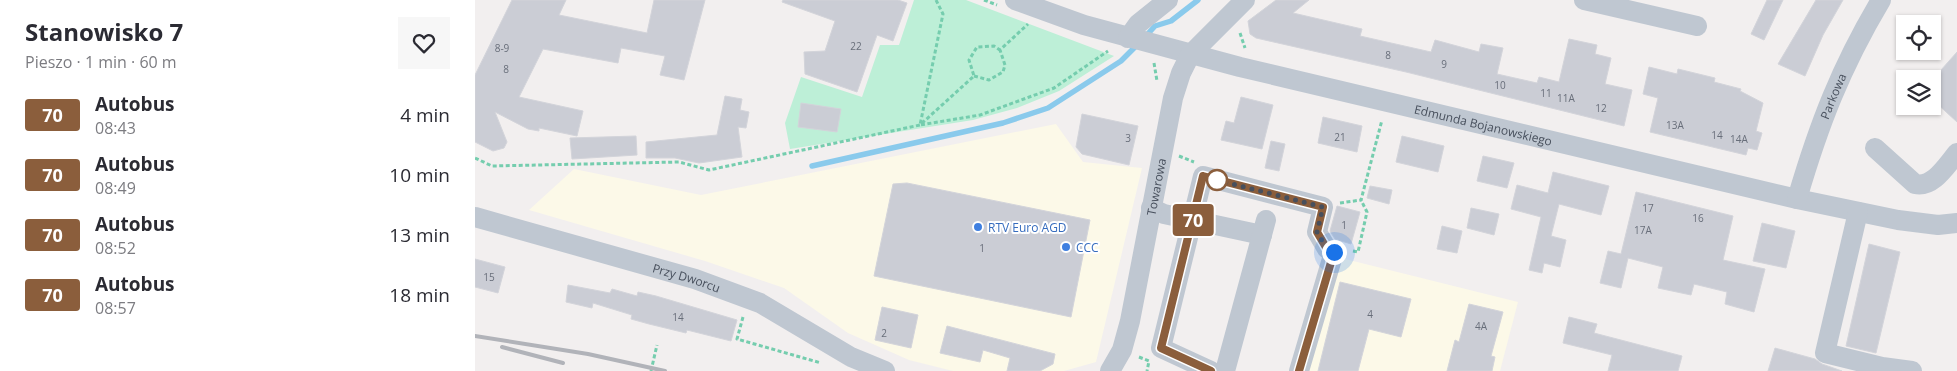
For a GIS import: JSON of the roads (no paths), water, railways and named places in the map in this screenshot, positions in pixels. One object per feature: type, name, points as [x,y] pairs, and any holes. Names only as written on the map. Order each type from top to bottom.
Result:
[{"type":"street","name":"Edmunda Bojanowskiego","points":[[1015,0],[1128,38],[1190,55],[1797,199],[1858,212],[1930,224],[1957,223]]},
{"type":"street","points":[[1128,38],[1138,24],[1168,0]]},
{"type":"street","points":[[1190,55],[1245,0]]},
{"type":"street","points":[[1584,0],[1697,26]]},
{"type":"street","name":"Parkowa","points":[[1797,199],[1817,130],[1841,73],[1881,0]]},
{"type":"street","name":"Towarowa","points":[[1111,371],[1122,350],[1130,321],[1173,98],[1181,73],[1190,55]]},
{"type":"street","points":[[1875,148],[1915,184],[1923,186],[1931,182],[1957,153]]},
{"type":"street","points":[[1211,371],[1161,348],[1203,176],[1323,207],[1317,232],[1327,249],[1334,252],[1299,371]]},
{"type":"street","points":[[1151,208],[1164,214],[1193,221],[1264,227],[1225,371]]},
{"type":"street","points":[[1858,212],[1825,354],[1882,367],[1913,371]]},
{"type":"street","name":"Przy Dworcu","points":[[475,217],[695,279],[760,303],[851,358],[885,371]]},
{"type":"waterway","points":[[1145,37],[1155,26],[1171,21],[1198,0]]},
{"type":"waterway","points":[[812,166],[1003,123],[1048,108],[1121,61],[1139,43]]},
{"type":"railway","points":[[475,336],[588,354],[665,371]]},
{"type":"railway","points":[[502,347],[563,363]]},
{"type":"place","name":"RTV Euro AGD","points":[[978,227]]},
{"type":"place","name":"CCC","points":[[1066,247]]}]
